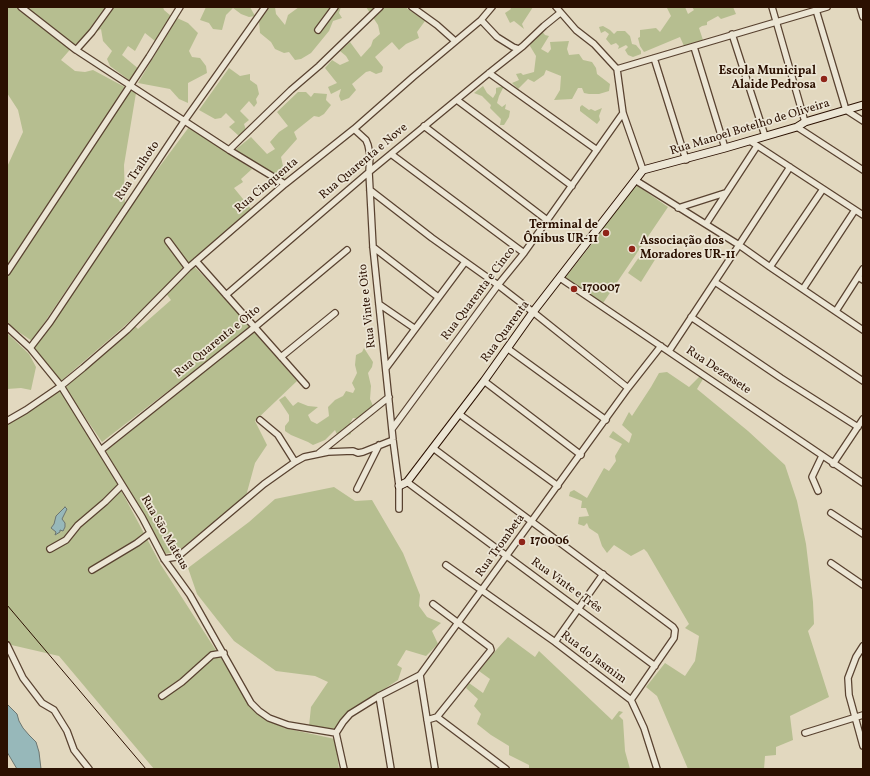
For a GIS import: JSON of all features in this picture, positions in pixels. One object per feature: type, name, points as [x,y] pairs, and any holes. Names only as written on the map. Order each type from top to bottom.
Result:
[{"type":"street","points":[[21,7],[76,50],[229,150],[285,184]]},
{"type":"street","points":[[76,50],[92,32],[110,7]]},
{"type":"street","points":[[7,272],[149,57],[180,7]]},
{"type":"street","name":"Rua Tralhoto","points":[[30,348],[50,322],[185,120],[264,7]]},
{"type":"street","points":[[318,30],[335,7]]},
{"type":"street","points":[[229,150],[290,90],[319,66],[380,7]]},
{"type":"street","points":[[412,7],[456,41]]},
{"type":"street","name":"Rua Cinquenta","points":[[7,421],[61,386],[127,330],[188,268],[285,184],[354,129],[481,20],[492,7]]},
{"type":"street","points":[[556,7],[576,30],[594,44],[617,69],[624,113],[643,170]]},
{"type":"street","points":[[772,7],[805,122]]},
{"type":"street","points":[[617,69],[827,7]]},
{"type":"street","points":[[860,7],[863,17]]},
{"type":"street","points":[[816,10],[846,110],[863,121]]},
{"type":"street","name":"Rua Quarenta e Nove","points":[[226,295],[369,172],[488,73],[523,46],[560,13]]},
{"type":"street","points":[[481,20],[497,37],[519,49]]},
{"type":"street","points":[[732,34],[765,136]]},
{"type":"street","points":[[694,47],[724,148]]},
{"type":"street","points":[[654,58],[686,160]]},
{"type":"street","points":[[488,73],[597,150]]},
{"type":"street","points":[[457,100],[572,186]]},
{"type":"street","name":"Rua Manoel Botelho de Oliveira","points":[[643,170],[686,160],[797,127],[805,122],[863,105]]},
{"type":"street","name":"Rua Quarenta e Cinco","points":[[392,429],[498,285],[524,253],[624,113]]},
{"type":"street","points":[[424,126],[548,220]]},
{"type":"street","points":[[797,127],[863,170]]},
{"type":"street","name":"Rua Vinte e Oito","points":[[354,129],[366,140],[370,155],[369,172],[373,247],[399,486]]},
{"type":"street","points":[[750,141],[863,215]]},
{"type":"street","points":[[706,224],[757,146]]},
{"type":"street","points":[[392,154],[524,253]]},
{"type":"street","points":[[669,351],[790,167]]},
{"type":"street","name":"Rua Quarenta","points":[[399,486],[407,482],[484,381],[533,312],[643,170]]},
{"type":"street","points":[[635,180],[739,245],[863,330]]},
{"type":"street","points":[[770,267],[823,189]]},
{"type":"street","points":[[370,190],[498,285],[628,388]]},
{"type":"street","points":[[678,208],[725,193]]},
{"type":"street","points":[[803,288],[855,210]]},
{"type":"street","points":[[168,241],[188,268]]},
{"type":"street","points":[[373,247],[438,297]]},
{"type":"street","name":"Rua Quarenta e Oito","points":[[101,450],[255,327],[347,250]]},
{"type":"street","points":[[196,261],[306,385]]},
{"type":"street","points":[[386,368],[414,328],[465,262]]},
{"type":"street","points":[[836,311],[860,278],[863,269]]},
{"type":"street","name":"Rua Dezessete","points":[[560,278],[863,483]]},
{"type":"street","points":[[715,282],[863,381]]},
{"type":"street","points":[[379,304],[414,328]]},
{"type":"street","points":[[282,357],[335,313]]},
{"type":"street","points":[[691,317],[775,374],[858,427]]},
{"type":"street","name":"Rua São Mateus","points":[[7,328],[30,348],[61,386],[122,485],[164,559],[190,596],[252,703],[259,711],[269,718],[288,725],[336,733]]},
{"type":"street","name":"Rua Trombeta","points":[[336,733],[347,717],[379,696],[420,675],[581,455],[628,388],[661,346]]},
{"type":"street","points":[[507,348],[606,420]]},
{"type":"street","points":[[484,381],[581,455]]},
{"type":"street","points":[[318,454],[389,397]]},
{"type":"street","points":[[459,414],[558,486]]},
{"type":"street","points":[[833,464],[863,419]]},
{"type":"street","points":[[260,420],[278,435],[295,462]]},
{"type":"street","points":[[164,559],[176,557],[181,554],[264,484],[304,457],[353,450],[360,453],[379,444],[393,440]]},
{"type":"street","points":[[357,489],[379,444]]},
{"type":"street","points":[[433,448],[669,622],[675,630],[674,638],[631,700]]},
{"type":"street","points":[[818,491],[812,477],[822,456]]},
{"type":"street","name":"Rua Vinte e Três","points":[[407,482],[655,666]]},
{"type":"street","points":[[50,549],[66,540],[78,525],[122,485]]},
{"type":"street","points":[[399,486],[400,509]]},
{"type":"street","points":[[831,513],[863,534]]},
{"type":"street","points":[[92,570],[132,547],[150,533]]},
{"type":"street","points":[[830,563],[863,585]]},
{"type":"street","name":"Rua do Jasmim","points":[[446,564],[555,642],[631,700],[644,728],[657,769]]},
{"type":"street","points":[[555,642],[603,574]]},
{"type":"street","points":[[428,720],[437,717],[491,650],[490,647],[433,604]]},
{"type":"street","points":[[7,645],[23,678],[42,703],[54,710],[67,731],[74,750],[89,769]]},
{"type":"street","points":[[863,646],[856,657],[848,678],[849,695],[863,746]]},
{"type":"street","points":[[162,696],[182,682],[212,655],[224,653]]},
{"type":"street","points":[[856,657],[863,655]]},
{"type":"street","points":[[420,675],[435,769]]},
{"type":"street","points":[[379,696],[391,769]]},
{"type":"street","points":[[805,733],[863,715]]},
{"type":"street","points":[[437,717],[506,769]]},
{"type":"street","points":[[336,733],[344,769]]},
{"type":"green space","points":[[7,7],[163,7],[164,10],[171,16],[155,41],[145,33],[135,51],[128,46],[122,55],[140,70],[129,80],[110,66],[107,59],[112,51],[103,41],[101,29],[74,45],[61,60],[75,71],[85,72],[93,70],[136,93],[124,165],[125,203],[32,341],[7,324],[7,167],[23,132],[18,110],[7,93]]},
{"type":"green space","points":[[206,7],[250,7],[255,16],[249,17],[241,14],[233,8],[226,15],[222,30],[213,29],[209,23],[200,20]]},
{"type":"green space","points":[[270,7],[275,7],[276,14],[285,25],[288,15],[299,7],[341,7],[339,13],[342,18],[333,21],[329,31],[311,53],[301,59],[295,60],[289,52],[284,53],[275,49],[271,42],[260,33],[259,21]]},
{"type":"green space","points":[[366,7],[405,7],[425,21],[417,32],[419,38],[406,44],[399,50],[392,42],[375,57],[383,67],[382,72],[376,74],[370,71],[366,72],[352,84],[356,90],[349,98],[341,101],[339,96],[341,89],[331,94],[328,87],[337,83],[325,68],[332,60],[340,65],[349,61],[340,51],[350,42],[361,57],[371,46],[373,40],[380,34],[378,25]]},
{"type":"green space","points":[[510,7],[533,7],[522,24],[524,29],[514,21],[510,23],[505,13],[511,9]]},
{"type":"green space","points":[[685,7],[688,14],[694,10],[692,7],[733,7],[736,14],[721,19],[718,16],[707,22],[707,25],[699,28],[703,40],[684,46],[680,37],[644,52],[640,46],[638,38],[640,37],[640,30],[656,28],[660,32],[671,16],[667,8]]},
{"type":"green space","points":[[177,18],[188,23],[198,33],[189,51],[192,57],[200,58],[206,66],[207,73],[188,83],[188,103],[179,99],[170,89],[138,83]]},
{"type":"green space","points":[[603,26],[614,34],[617,31],[625,31],[630,36],[632,44],[636,45],[641,51],[641,54],[633,57],[628,55],[625,50],[628,47],[626,45],[618,49],[619,46],[616,43],[611,45],[606,39],[609,34],[605,31],[601,33],[599,27]]},
{"type":"green space","points":[[541,30],[545,35],[549,36],[541,49],[548,53],[551,49],[550,42],[569,41],[567,49],[569,55],[579,54],[583,60],[592,62],[596,68],[597,74],[610,84],[609,91],[599,94],[589,94],[584,93],[582,88],[578,88],[572,99],[554,100],[560,90],[561,76],[546,70],[544,75],[534,82],[528,79],[518,89],[512,83],[519,80],[516,74],[521,73],[523,75],[534,72],[536,56],[530,46],[532,34]]},
{"type":"green space","points":[[229,68],[240,76],[250,74],[250,80],[257,85],[259,94],[256,99],[257,103],[254,107],[249,101],[240,111],[249,120],[244,124],[246,130],[239,136],[229,127],[235,122],[226,113],[221,118],[215,119],[199,110]]},
{"type":"green space","points":[[483,86],[487,93],[493,98],[496,93],[496,88],[504,86],[497,103],[502,107],[506,104],[505,109],[510,111],[509,117],[504,125],[500,125],[501,119],[490,108],[491,105],[482,96],[474,93]]},
{"type":"green space","points":[[298,92],[306,92],[311,97],[314,93],[327,94],[326,100],[331,105],[324,114],[319,117],[314,116],[294,132],[297,139],[281,157],[283,166],[291,169],[283,179],[235,150],[251,137],[267,154],[275,149],[270,142],[279,132],[288,126],[277,112]]},
{"type":"green space","points":[[582,105],[589,110],[591,109],[595,111],[602,108],[599,116],[600,120],[597,124],[580,111],[580,107]]},
{"type":"green space","points":[[189,127],[252,169],[241,179],[243,182],[234,188],[252,210],[120,330],[61,381],[32,348],[125,213]]},
{"type":"green space","points":[[635,184],[668,207],[601,306],[565,278],[599,235],[612,211]]},
{"type":"green space","points":[[644,250],[656,258],[641,282],[628,273]]},
{"type":"green space","points":[[194,266],[251,327],[102,442],[65,388],[133,324],[138,329],[171,300],[165,292]]},
{"type":"green space","points":[[254,332],[297,381],[255,421],[267,445],[255,463],[246,496],[177,552],[164,554],[106,451]]},
{"type":"green space","points":[[7,333],[29,354],[36,367],[31,390],[21,388],[7,389]]},
{"type":"green space","points":[[364,348],[373,362],[368,373],[371,386],[370,399],[374,408],[362,419],[353,418],[350,423],[351,434],[339,439],[335,430],[325,440],[313,445],[285,431],[285,426],[289,421],[289,415],[279,400],[285,396],[293,406],[298,402],[308,406],[318,407],[308,415],[311,421],[317,424],[329,416],[328,407],[335,400],[343,396],[346,391],[353,393],[355,389],[352,383],[357,373],[355,365],[356,355],[362,352]]},
{"type":"green space","points":[[667,372],[689,387],[700,376],[703,379],[697,389],[748,431],[785,465],[797,501],[806,544],[813,602],[814,624],[808,631],[829,697],[790,716],[793,740],[776,747],[776,755],[765,756],[764,769],[688,769],[657,696],[646,687],[665,663],[685,676],[695,661],[699,636],[685,628],[689,624],[647,552],[644,549],[631,556],[614,545],[607,553],[602,546],[598,534],[589,528],[587,523],[584,526],[578,524],[579,517],[589,516],[586,508],[581,508],[582,501],[569,496],[570,492],[574,490],[587,498],[604,468],[609,471],[616,461],[615,456],[622,444],[609,437],[613,431],[629,443],[632,434],[622,425],[629,412],[632,416],[659,373]]},
{"type":"green space","points":[[61,386],[92,436],[161,565],[257,714],[284,728],[335,739],[339,769],[154,769],[59,656],[7,644],[7,420]]},
{"type":"green space","points":[[334,487],[355,501],[372,500],[403,553],[420,595],[419,606],[427,617],[441,623],[432,631],[438,644],[426,656],[406,650],[397,665],[402,668],[398,680],[354,709],[335,732],[309,726],[311,707],[328,682],[315,676],[276,671],[234,641],[197,594],[188,568],[249,522],[275,499]]},
{"type":"green space","points":[[508,637],[535,657],[539,651],[612,720],[619,711],[623,712],[619,716],[623,720],[625,751],[630,769],[529,769],[529,765],[509,755],[509,746],[477,724],[481,714],[474,706],[478,699],[466,688],[469,683],[483,693],[490,679],[479,671]]},
{"type":"water","points":[[65,507],[67,509],[62,519],[65,523],[65,527],[63,531],[60,530],[60,532],[55,535],[56,532],[51,528],[54,524],[56,516]]},
{"type":"water","points":[[7,704],[17,714],[23,728],[36,742],[41,769],[17,769],[7,752]]},
{"type":"tram line","points":[[7,605],[146,769]]},
{"type":"place","name":"Escola Municipal Alaide Pedrosa","points":[[824,79]]},
{"type":"place","name":"Terminal de Ônibus UR-11","points":[[606,233]]},
{"type":"place","name":"Associação dos Moradores UR-11","points":[[632,249]]},
{"type":"place","name":"170007","points":[[574,289]]},
{"type":"place","name":"170006","points":[[522,542]]}]
